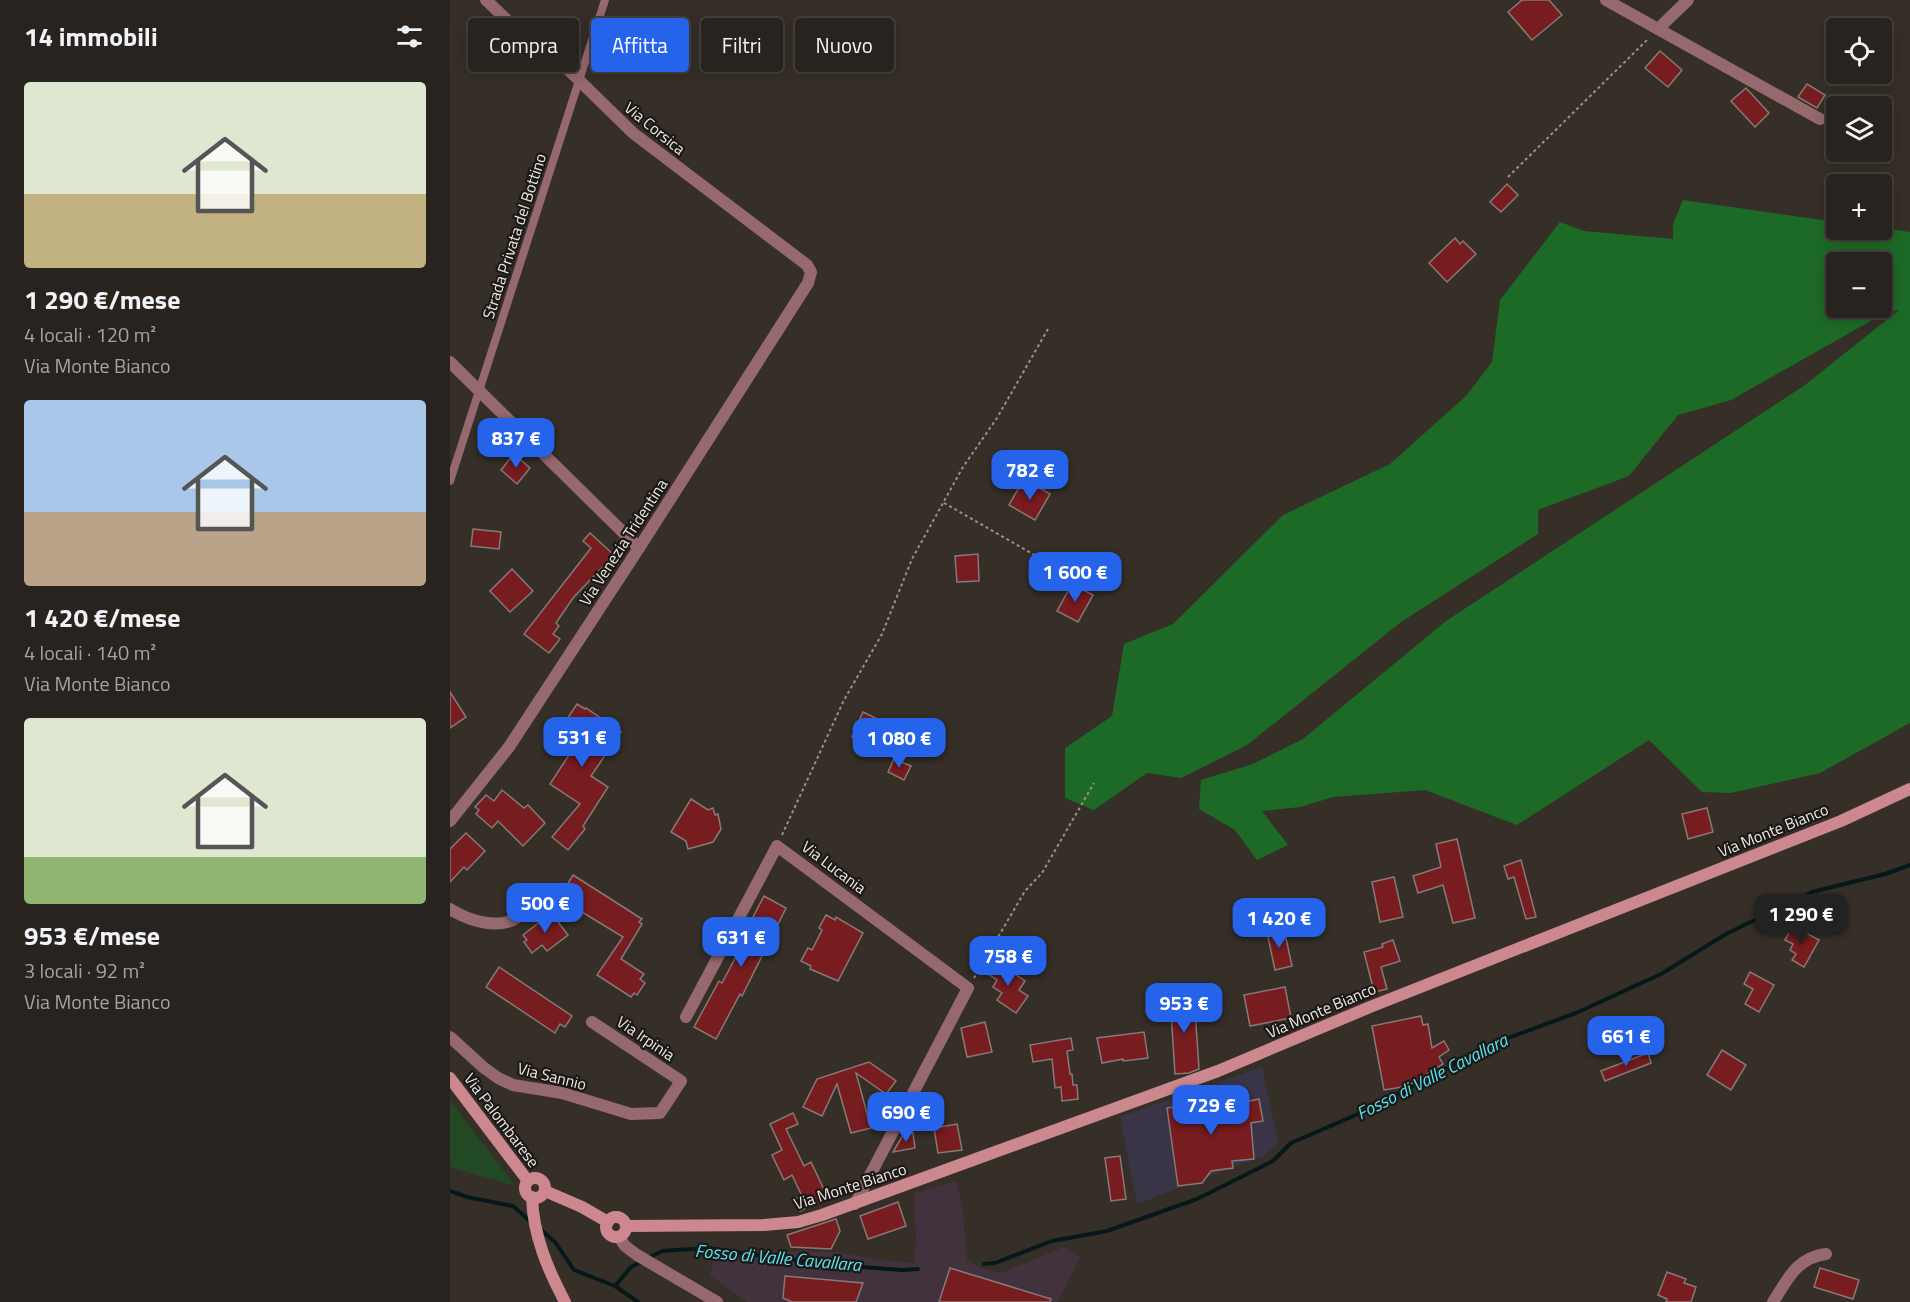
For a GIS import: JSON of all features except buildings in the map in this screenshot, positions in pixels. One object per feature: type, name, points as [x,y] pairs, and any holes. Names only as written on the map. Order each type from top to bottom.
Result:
[{"type":"main road","name":"Via Monte Bianco","points":[[545,1191],[608,1222],[612,1218],[618,1218],[623,1221],[622,1231],[790,1223],[807,1220],[1218,1071],[1370,1007],[1841,821],[1910,789]]},
{"type":"main road","name":"Via Palombarese","points":[[450,1078],[528,1181]]},
{"type":"main road","points":[[532,1197],[538,1197],[545,1191],[540,1179],[534,1178],[528,1181],[526,1191],[532,1197],[539,1242],[552,1277],[565,1302]]},
{"type":"street","name":"Via Corsica","points":[[486,0],[511,24],[540,42],[633,133],[807,265],[811,272]]},
{"type":"street","points":[[1606,0],[1820,120]]},
{"type":"street","points":[[1658,29],[1688,0]]},
{"type":"street","name":"Via Venezia Tridentina","points":[[450,821],[509,747],[808,283],[811,272]]},
{"type":"street","points":[[450,362],[639,548]]},
{"type":"street","name":"Via Lucania","points":[[686,1017],[777,846],[968,988]]},
{"type":"street","points":[[450,909],[471,919],[495,923],[517,918],[529,902]]},
{"type":"street","points":[[855,1204],[968,988]]},
{"type":"street","name":"Via Irpinia","points":[[592,1022],[681,1081],[660,1113]]},
{"type":"street","name":"Via Sannio","points":[[450,1037],[489,1071],[513,1085],[555,1092],[631,1114],[660,1113]]},
{"type":"street","points":[[622,1231],[625,1246],[641,1258],[717,1302]]},
{"type":"street","points":[[1773,1302],[1798,1266],[1808,1258],[1826,1254]]},
{"type":"lane","name":"Strada Privata del Bottino","points":[[450,481],[605,0]]},
{"type":"path","points":[[1508,177],[1658,29]]},
{"type":"path","points":[[777,846],[844,700],[882,634],[902,579],[912,559],[963,467],[997,418],[1048,329]]},
{"type":"path","points":[[944,502],[1038,557]]},
{"type":"path","points":[[968,988],[1025,891],[1042,873],[1094,783]]},
{"type":"shaded area","points":[[1262,1067],[1278,1143],[1263,1157],[1137,1204],[1120,1117]]},
{"type":"shaded area","points":[[957,1181],[963,1213],[967,1260],[981,1268],[1001,1273],[1064,1247],[1080,1257],[1058,1302],[747,1302],[710,1275],[716,1250],[836,1252],[879,1260],[914,1263],[916,1238],[914,1193]]},
{"type":"green space","points":[[1683,200],[1826,221],[1826,240],[1892,240],[1892,230],[1910,232],[1910,723],[1820,773],[1731,793],[1702,792],[1649,740],[1517,825],[1425,790],[1333,797],[1300,807],[1262,811],[1288,845],[1257,860],[1235,830],[1199,809],[1201,780],[1253,764],[1303,739],[1446,621],[1805,385],[1889,318],[1892,318],[1899,310],[1892,312],[1892,252],[1826,252],[1826,318],[1876,318],[1731,400],[1678,415],[1629,476],[1538,510],[1538,534],[1401,622],[1247,745],[1181,778],[1147,773],[1094,810],[1065,798],[1065,748],[1112,716],[1124,644],[1173,624],[1283,515],[1390,464],[1466,396],[1492,362],[1500,300],[1560,222],[1584,231],[1673,239],[1673,224]]},
{"type":"green space","points":[[450,1100],[515,1186],[450,1167]]},
{"type":"waterway","name":"Fosso di Valle Cavallara","points":[[984,1264],[995,1263],[1052,1241],[1107,1231],[1197,1199],[1273,1161],[1291,1143],[1365,1111],[1497,1042],[1576,1013],[1661,974],[1726,934],[1812,892],[1885,874],[1910,865]]},
{"type":"waterway","points":[[450,1191],[467,1197],[513,1206],[532,1223]]},
{"type":"waterway","points":[[540,1229],[555,1242],[574,1270],[615,1286],[638,1302]]},
{"type":"waterway","name":"Fosso di Valle Cavallara","points":[[615,1286],[631,1267],[662,1251],[707,1248],[823,1264],[902,1270],[918,1269]]}]
